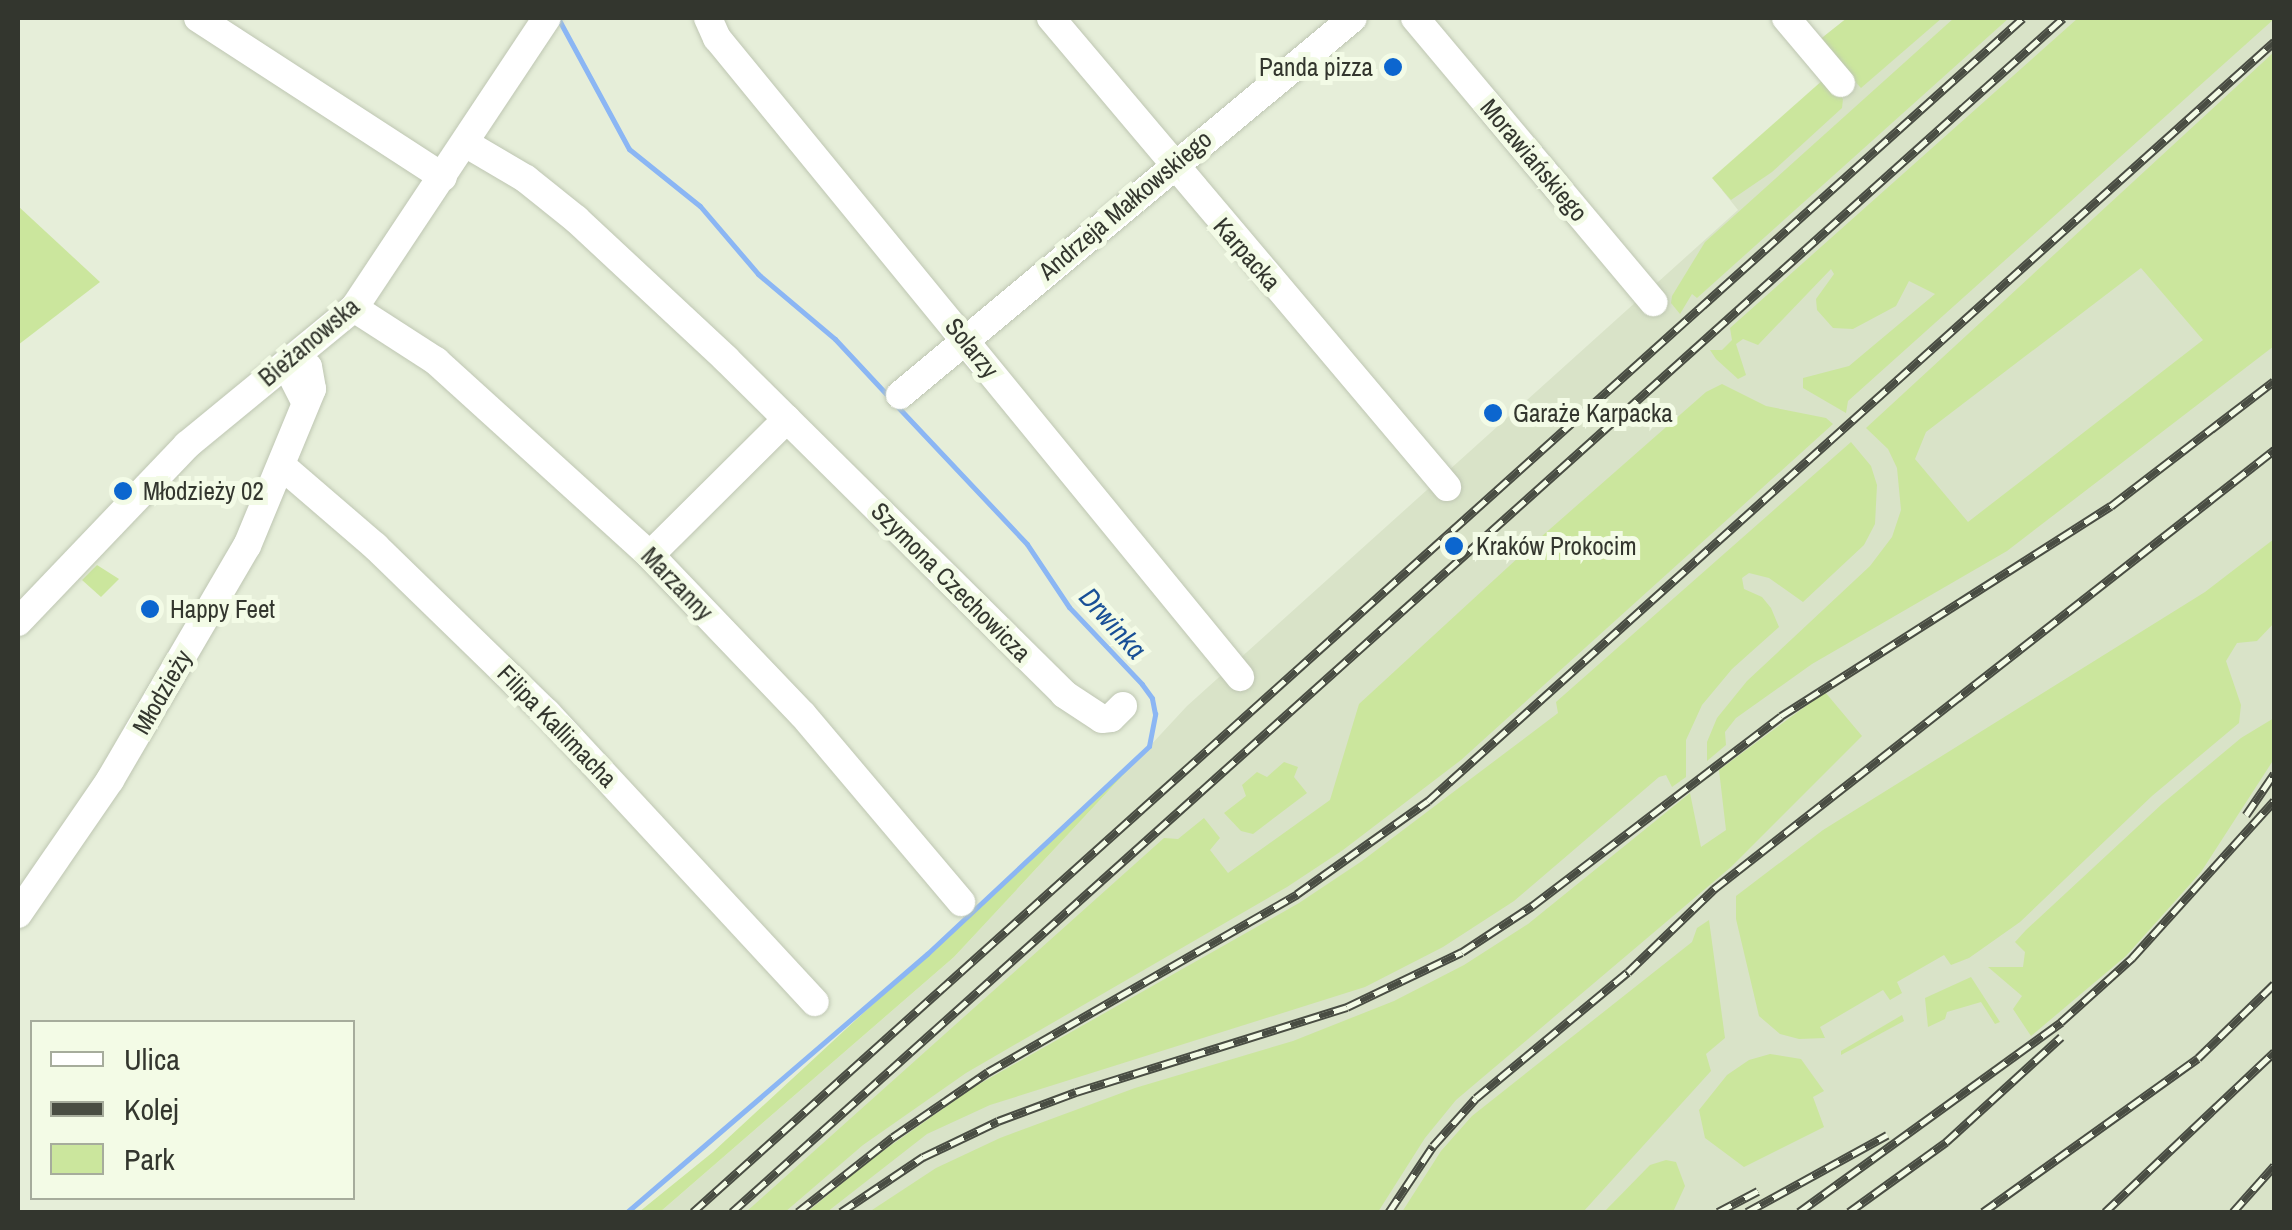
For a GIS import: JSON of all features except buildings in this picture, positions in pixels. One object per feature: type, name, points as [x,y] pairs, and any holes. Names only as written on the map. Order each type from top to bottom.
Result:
[{"type":"street","points":[[198,18],[443,177]]},
{"type":"street","name":"Solarzy","points":[[708,18],[717,38],[1240,677]]},
{"type":"street","name":"Karpacka","points":[[1050,18],[1447,487]]},
{"type":"street","name":"Andrzeja Małkowskiego","points":[[900,396],[1352,18]]},
{"type":"street","name":"Morawiańskiego","points":[[1414,18],[1653,302]]},
{"type":"street","points":[[1786,18],[1842,83]]},
{"type":"street","name":"Bieżanowska","points":[[18,622],[187,445],[354,308],[545,21]]},
{"type":"street","name":"Szymona Czechowicza","points":[[465,143],[526,179],[576,219],[787,419],[1064,694],[1102,719],[1112,718],[1122,706]]},
{"type":"street","name":"Marzanny","points":[[354,308],[436,361],[650,555],[803,715],[961,902]]},
{"type":"street","name":"Młodzieży","points":[[18,914],[110,780],[247,546],[282,466],[304,400],[291,374],[292,360]]},
{"type":"street","points":[[650,555],[787,419]]},
{"type":"street","name":"Filipa Kallimacha","points":[[282,466],[375,546],[548,714],[815,1002]]},
{"type":"shaded area","points":[[1847,18],[2274,18],[2274,1212],[660,1212],[954,957],[1187,706],[1738,210],[1722,190],[1848,78],[1818,41]]},
{"type":"green space","points":[[1847,18],[1942,18],[1861,88],[1818,41]]},
{"type":"green space","points":[[1954,18],[2009,18],[1697,298],[1692,294],[1680,314],[1671,303],[1672,296],[1705,242]]},
{"type":"green space","points":[[2078,18],[2274,19],[1848,401],[1846,413],[1803,388],[1803,378],[1849,366],[1935,294],[1909,281],[1896,306],[1853,329],[1833,328],[1817,310],[1816,299],[1834,274],[1831,269],[1758,345],[1743,339],[1736,344],[1746,375],[1738,379],[1716,359],[1710,350],[1722,350],[1732,340],[1730,328]]},
{"type":"green space","points":[[2274,52],[2274,346],[2007,551],[1812,664],[1736,718],[1725,732],[1726,745],[1707,761],[1707,742],[1717,718],[1747,681],[1870,566],[1892,537],[1901,510],[1897,468],[1888,449],[1866,428]],"holes":[[[2141,268],[2203,340],[1968,522],[1915,459],[1926,432]]]},
{"type":"green space","points":[[1824,79],[1843,99],[1842,108],[1772,172],[1731,200],[1712,178]]},
{"type":"green space","points":[[18,206],[100,282],[18,345]]},
{"type":"green space","points":[[1722,384],[1766,406],[1826,418],[1833,424],[1461,760],[1343,850],[1287,887],[966,1073],[863,1145],[785,1212],[746,1212],[1164,838],[1178,839],[1204,818],[1220,838],[1210,850],[1228,873],[1330,800],[1359,704],[1533,544],[1706,392]]},
{"type":"green space","points":[[1851,442],[1871,466],[1877,485],[1875,524],[1864,545],[1803,602],[1769,578],[1749,573],[1742,578],[1744,589],[1762,597],[1771,608],[1779,627],[1732,669],[1702,705],[1686,740],[1686,777],[1672,787],[1666,775],[1659,777],[1514,901],[1443,947],[1365,987],[990,1105],[927,1134],[827,1212],[807,1212],[873,1158],[974,1087],[1299,903],[1362,861],[1558,713],[1556,702]]},
{"type":"green space","points":[[2274,539],[2274,623],[2257,641],[2237,643],[2226,661],[2241,705],[2239,723],[2152,796],[2020,922],[1969,958],[1951,965],[1944,955],[1897,982],[1902,993],[1890,1000],[1883,990],[1820,1027],[1825,1038],[1799,1039],[1780,1034],[1759,1016],[1736,919],[1736,896],[1823,830],[2205,592]]},
{"type":"green space","points":[[97,565],[119,579],[101,597],[82,580]]},
{"type":"green space","points":[[1825,692],[1862,736],[1731,867],[1456,1100],[1425,1138],[1378,1212],[869,1212],[936,1168],[1000,1138],[1135,1088],[1293,1041],[1394,1001],[1464,965],[1528,924],[1690,793],[1701,847],[1726,830],[1719,770]]},
{"type":"green space","points":[[2274,718],[2274,759],[2201,872],[2126,956],[2031,1036],[2013,1009],[2022,996],[1988,967],[2023,967],[2025,952],[2015,942],[2026,930],[2162,804],[2241,738]]},
{"type":"green space","points":[[1138,759],[954,957],[660,1212],[639,1212],[713,1152]]},
{"type":"green space","points":[[1284,762],[1298,767],[1294,777],[1307,793],[1253,834],[1241,831],[1224,813],[1246,796],[1242,785],[1257,772],[1267,777]]},
{"type":"green space","points":[[1709,920],[1725,1038],[1706,1054],[1711,1071],[1583,1212],[1402,1212],[1441,1151],[1472,1116],[1692,942],[1697,928]]},
{"type":"green space","points":[[1971,977],[2000,1022],[1995,1024],[1981,1002],[1947,1012],[1945,1019],[1928,1027],[1925,998]]},
{"type":"green space","points":[[1902,1015],[1904,1021],[1841,1055],[1841,1051]]},
{"type":"green space","points":[[1770,1054],[1801,1059],[1824,1091],[1813,1097],[1824,1127],[1744,1167],[1705,1138],[1699,1110],[1727,1075],[1749,1060]]},
{"type":"green space","points":[[1666,1160],[1676,1162],[1685,1186],[1673,1212],[1604,1212],[1650,1165]]},
{"type":"waterway","name":"Drwinka","points":[[559,20],[629,149],[700,206],[758,274],[835,339],[890,398]]},
{"type":"waterway","name":"Drwinka","points":[[627,1212],[927,954],[1149,746],[1155,714],[1152,698],[1142,684],[1069,607],[1027,544],[897,406]]},
{"type":"railway","points":[[693,1212],[2023,18]]},
{"type":"railway","points":[[732,1212],[2063,18]]},
{"type":"railway","points":[[798,1212],[893,1137],[988,1072],[1297,894],[1428,801],[2274,42]]},
{"type":"railway","points":[[841,1212],[923,1157],[998,1121],[1076,1092],[1347,1007],[1462,952],[1532,906],[1781,716],[2111,506],[2274,381]]},
{"type":"railway","points":[[1389,1212],[1433,1146],[1476,1098],[1628,972],[1714,889],[2274,450]]},
{"type":"railway","points":[[2246,815],[2274,774]]},
{"type":"railway","points":[[1799,1212],[2061,1022],[2132,958],[2274,801]]},
{"type":"railway","points":[[1983,1212],[2198,1058],[2274,984]]},
{"type":"railway","points":[[1849,1212],[1946,1142],[2061,1037]]},
{"type":"railway","points":[[2105,1212],[2274,1052]]},
{"type":"railway","points":[[1747,1212],[1887,1135]]},
{"type":"railway","points":[[2233,1212],[2274,1166]]},
{"type":"railway","points":[[1718,1212],[1758,1191]]},
{"type":"place","name":"Panda pizza","points":[[1393,67]]},
{"type":"place","name":"Garaże Karpacka","points":[[1493,413]]},
{"type":"place","name":"Młodzieży 02","points":[[123,491]]},
{"type":"place","name":"Kraków Prokocim","points":[[1454,546]]},
{"type":"place","name":"Happy Feet","points":[[150,609]]}]
